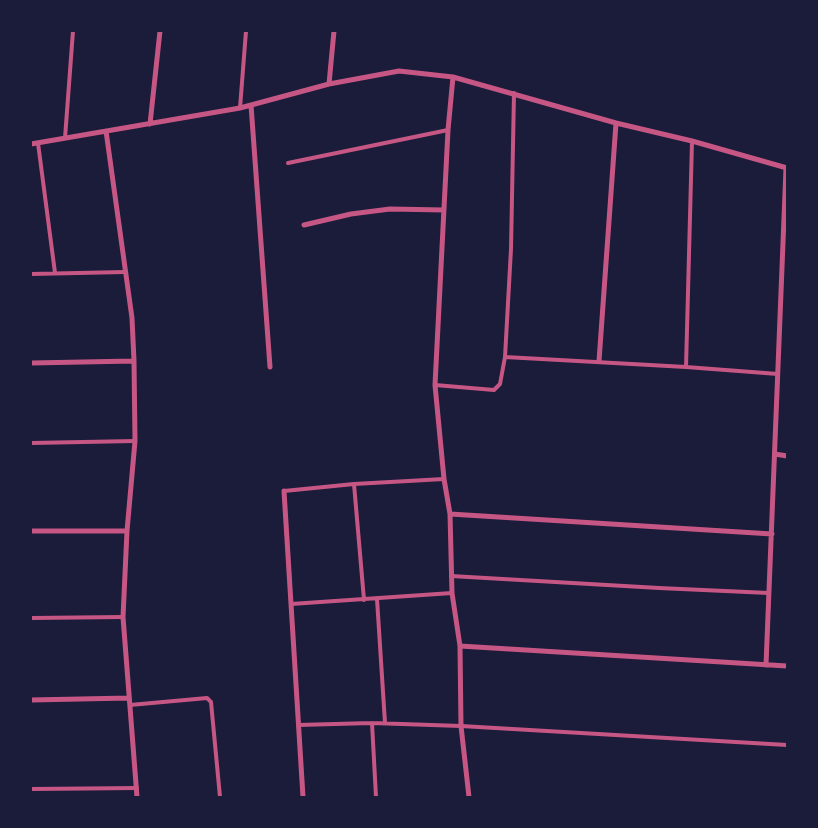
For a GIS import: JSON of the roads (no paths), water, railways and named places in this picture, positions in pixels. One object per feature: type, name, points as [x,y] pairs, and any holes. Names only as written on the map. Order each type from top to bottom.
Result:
[{"type":"street","points":[[150,124],[160,31]]},
{"type":"street","points":[[329,84],[334,31]]},
{"type":"street","points":[[31,144],[240,108],[329,84],[399,71],[453,77],[786,168],[766,665]]},
{"type":"street","points":[[453,77],[448,130],[435,385],[444,479],[450,514],[452,593],[460,646],[461,726],[470,797]]},
{"type":"street","points":[[251,105],[270,367]]},
{"type":"street","points":[[599,361],[616,123]]},
{"type":"street","points":[[106,131],[132,318],[135,441],[127,531],[123,617],[137,797]]},
{"type":"street","points":[[304,225],[351,214],[390,209],[444,210]]},
{"type":"street","points":[[31,363],[134,361]]},
{"type":"street","points":[[775,454],[787,456]]},
{"type":"street","points":[[284,491],[303,797]]},
{"type":"street","points":[[450,514],[772,534]]},
{"type":"street","points":[[31,532],[127,531]]},
{"type":"street","points":[[460,646],[787,666]]},
{"type":"street","points":[[31,700],[129,698]]},
{"type":"lane","points":[[65,138],[73,31]]},
{"type":"lane","points":[[240,108],[246,31]]},
{"type":"lane","points":[[435,385],[494,390],[500,384],[505,357],[511,249],[514,93]]},
{"type":"lane","points":[[288,163],[448,130]]},
{"type":"lane","points":[[686,366],[692,141]]},
{"type":"lane","points":[[38,142],[55,273]]},
{"type":"lane","points":[[31,274],[126,272]]},
{"type":"lane","points":[[505,357],[686,366],[778,374]]},
{"type":"lane","points":[[31,443],[135,441]]},
{"type":"lane","points":[[284,491],[354,484],[444,479]]},
{"type":"lane","points":[[354,484],[364,600]]},
{"type":"lane","points":[[451,576],[769,593]]},
{"type":"lane","points":[[291,604],[452,593]]},
{"type":"lane","points":[[378,598],[385,723]]},
{"type":"lane","points":[[31,618],[123,617]]},
{"type":"lane","points":[[130,704],[207,698],[211,702],[220,797]]},
{"type":"lane","points":[[372,723],[376,797]]},
{"type":"lane","points":[[298,725],[385,723],[461,726],[787,745]]},
{"type":"lane","points":[[31,789],[137,788]]}]
